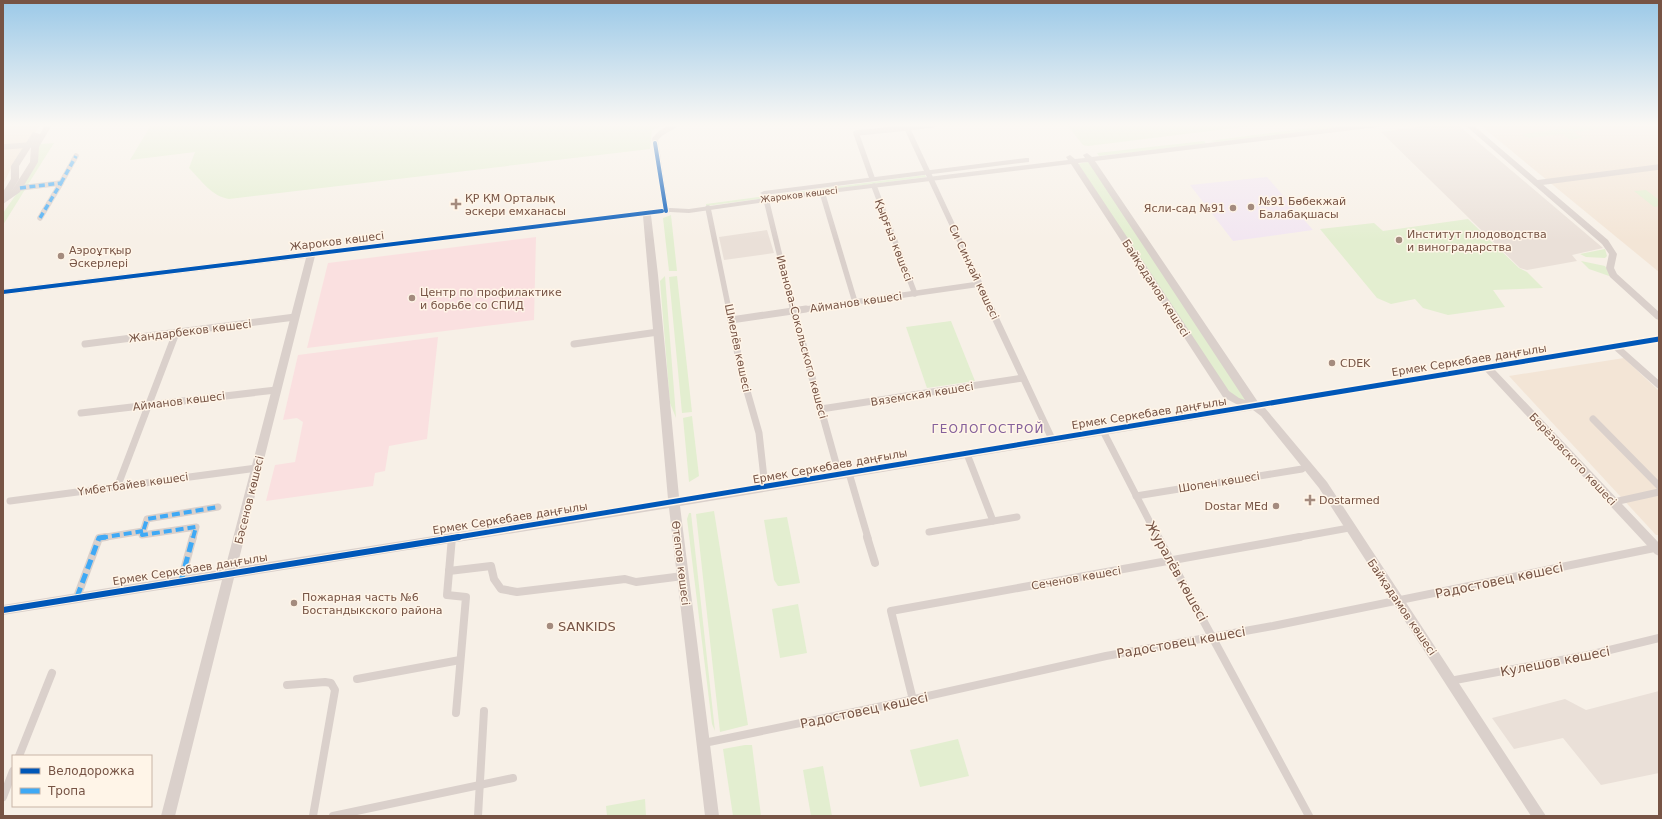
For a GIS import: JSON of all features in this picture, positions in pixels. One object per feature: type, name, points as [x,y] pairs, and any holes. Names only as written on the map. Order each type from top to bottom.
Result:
[{"type":"street","points":[[3,198],[15,179],[15,166],[17,163]]},
{"type":"street","points":[[3,202],[16,192],[34,163]]},
{"type":"street","points":[[40,218],[72,163]]},
{"type":"street","points":[[659,163],[670,211]]},
{"type":"street","name":"Қырғыз көшесі","points":[[866,163],[915,294]]},
{"type":"street","name":"Си Синхай көшесі","points":[[923,163],[1052,439]]},
{"type":"street","name":"Жароков көшесі","points":[[670,211],[688,205],[764,192],[873,182],[1027,163]]},
{"type":"street","name":"Байқадамов көшесі","points":[[1074,163],[1226,394],[1236,401],[1255,406],[1265,413],[1310,468],[1539,816]]},
{"type":"street","name":"Байқадамов көшесі","points":[[1093,163],[1210,341],[1255,406]]},
{"type":"street","points":[[1512,163],[1605,242],[1612,254],[1610,268],[1614,275],[1659,317]]},
{"type":"street","points":[[1536,184],[1659,167]]},
{"type":"street","name":"Жароков көшесі","points":[[3,292],[647,213],[689,211],[822,192],[873,182]]},
{"type":"street","points":[[20,188],[61,183]]},
{"type":"street","points":[[822,192],[854,302]]},
{"type":"street","name":"Иванова-Сокольского көшесі","points":[[766,199],[793,311],[821,409],[875,563]]},
{"type":"street","name":"Шмелёв көшесі","points":[[708,208],[741,370],[759,433],[765,487]]},
{"type":"street","name":"Өтепов көшесі","points":[[647,213],[674,502],[712,816]]},
{"type":"street","name":"Бәсенов көшесі","points":[[168,816],[311,254]]},
{"type":"street","name":"Айманов көшесі","points":[[731,320],[980,284]]},
{"type":"street","name":"Жандарбеков көшесі","points":[[85,344],[295,317]]},
{"type":"street","points":[[574,344],[658,332]]},
{"type":"street","points":[[118,485],[176,333]]},
{"type":"street","name":"Ермек Серкебаев даңғылы","points":[[3,610],[230,572],[674,502],[1659,339]]},
{"type":"street","points":[[1193,344],[1210,341]]},
{"type":"street","points":[[1615,346],[1657,382]]},
{"type":"street","name":"Берёзовского көшесі","points":[[1487,367],[1658,549]]},
{"type":"street","name":"Вяземская көшесі","points":[[821,409],[1023,378]]},
{"type":"street","name":"Айманов көшесі","points":[[81,413],[276,390]]},
{"type":"street","points":[[1593,419],[1659,486]]},
{"type":"street","name":"Журалёв көшесі","points":[[1103,431],[1171,562],[1213,636],[1309,816]]},
{"type":"street","points":[[967,454],[993,521]]},
{"type":"street","name":"Үмбетбайев көшесі","points":[[10,501],[118,485],[257,468]]},
{"type":"street","name":"Шопен көшесі","points":[[1136,496],[1302,469]]},
{"type":"street","points":[[1614,502],[1659,492]]},
{"type":"street","points":[[181,580],[196,527],[142,535],[147,519],[218,507]]},
{"type":"street","points":[[929,532],[1016,517]]},
{"type":"street","name":"Сеченов көшесі","points":[[913,700],[891,611],[1171,562],[1349,528]]},
{"type":"street","points":[[77,597],[99,538],[143,531]]},
{"type":"street","points":[[452,537],[447,595],[466,597],[456,713]]},
{"type":"street","name":"Радостовец көшесі","points":[[704,743],[871,710],[913,700],[956,693],[1106,656],[1398,601],[1658,549]]},
{"type":"street","points":[[449,571],[491,566],[494,579],[501,589],[517,592],[625,579],[636,582],[683,576]]},
{"type":"street","name":"Кулешов көшесі","points":[[1450,681],[1593,654],[1659,638]]},
{"type":"street","points":[[357,679],[460,660]]},
{"type":"street","points":[[18,755],[52,673]]},
{"type":"street","points":[[287,685],[314,680],[325,681],[331,683],[336,690],[313,816]]},
{"type":"street","points":[[478,816],[484,711]]},
{"type":"street","points":[[3,797],[12,774]]},
{"type":"street","points":[[333,816],[513,778]]},
{"type":"shaded area","points":[[3,163],[14,163],[11,168],[3,185]]},
{"type":"shaded area","points":[[1413,163],[1503,163],[1603,248],[1572,255],[1577,261],[1527,270],[1520,268]]},
{"type":"shaded area","points":[[1527,163],[1659,163],[1659,272]]},
{"type":"shaded area","name":"№91 Бөбекжай Балабақшасы","points":[[1267,177],[1313,230],[1233,241],[1190,185]]},
{"type":"shaded area","points":[[767,230],[774,253],[724,260],[719,237]]},
{"type":"shaded area","points":[[536,237],[534,320],[307,348],[328,263]]},
{"type":"shaded area","points":[[438,337],[427,439],[389,446],[385,471],[375,473],[373,486],[266,501],[275,465],[295,462],[303,422],[297,418],[283,420],[298,355]]},
{"type":"shaded area","points":[[1624,358],[1659,391],[1659,535],[1656,535],[1509,376]]},
{"type":"shaded area","points":[[1659,691],[1659,773],[1601,785],[1563,738],[1514,749],[1492,718],[1565,699],[1586,710]]},
{"type":"green space","points":[[31,163],[41,163],[27,186],[21,186]]},
{"type":"green space","points":[[191,163],[530,163],[229,199],[217,195],[189,168]]},
{"type":"green space","points":[[1092,163],[1251,403],[1232,397],[1078,164]]},
{"type":"green space","points":[[925,175],[926,177],[706,206],[706,204]]},
{"type":"green space","points":[[26,188],[3,225],[3,213],[20,189]]},
{"type":"green space","points":[[1646,190],[1659,200],[1659,206],[1654,207],[1634,191]]},
{"type":"green space","points":[[671,215],[677,271],[669,271],[663,218]]},
{"type":"green space","points":[[1468,219],[1519,268],[1527,272],[1543,288],[1493,290],[1505,307],[1448,315],[1423,308],[1415,299],[1391,304],[1377,298],[1320,229],[1374,223],[1383,231]]},
{"type":"green space","points":[[1605,249],[1607,256],[1605,258],[1586,257],[1580,254]]},
{"type":"green space","points":[[1581,261],[1605,266],[1612,277],[1589,269]]},
{"type":"green space","points":[[665,276],[676,418],[670,403],[660,281]]},
{"type":"green space","points":[[677,276],[692,412],[682,413],[669,277]]},
{"type":"green space","points":[[951,321],[975,381],[927,388],[906,327]]},
{"type":"green space","points":[[692,416],[699,476],[689,482],[683,418]]},
{"type":"green space","points":[[714,511],[748,725],[720,732],[696,514]]},
{"type":"green space","points":[[689,513],[691,513],[715,731],[712,724],[687,519]]},
{"type":"green space","points":[[787,517],[800,583],[778,586],[774,580],[764,520]]},
{"type":"green space","points":[[798,604],[807,653],[780,658],[772,609]]},
{"type":"green space","points":[[958,739],[969,776],[920,787],[910,750]]},
{"type":"green space","points":[[752,745],[761,816],[733,816],[723,749]]},
{"type":"green space","points":[[823,766],[832,816],[811,816],[803,770]]},
{"type":"green space","points":[[645,799],[646,816],[607,816],[606,806]]},
{"type":"marked path","points":[[61,183],[72,163]]},
{"type":"marked path","points":[[20,188],[61,183],[40,218]]},
{"type":"marked path","points":[[181,581],[196,527],[142,535],[147,519],[218,507]]},
{"type":"marked path","points":[[77,597],[99,538],[143,531]]},
{"type":"cycle path","points":[[658,163],[666,211]]},
{"type":"cycle path","points":[[3,292],[662,211]]},
{"type":"cycle path","points":[[3,610],[701,498],[1659,339]]},
{"type":"place","name":"ҚР ҚМ Орталық әскери емханасы","points":[[456,204]]},
{"type":"place","name":"№91 Бөбекжай Балабақшасы","points":[[1251,207]]},
{"type":"place","name":"Ясли-сад №91","points":[[1233,208]]},
{"type":"place","name":"Институт плодоводства и виноградарства","points":[[1399,240]]},
{"type":"place","name":"Аэроұтқыр Әскерлері","points":[[61,256]]},
{"type":"place","name":"Центр по профилактике и борьбе со СПИД","points":[[412,298]]},
{"type":"place","name":"CDEK","points":[[1332,363]]},
{"type":"place","name":"Dostarmed","points":[[1310,500]]},
{"type":"place","name":"Dostar MEd","points":[[1276,506]]},
{"type":"place","name":"Пожарная часть №6 Бостандыкского района","points":[[294,603]]},
{"type":"place","name":"SANKIDS","points":[[550,626]]},
{"type":"district","name":"ГЕОЛОГОСТРОЙ","points":[[988,429]]}]
